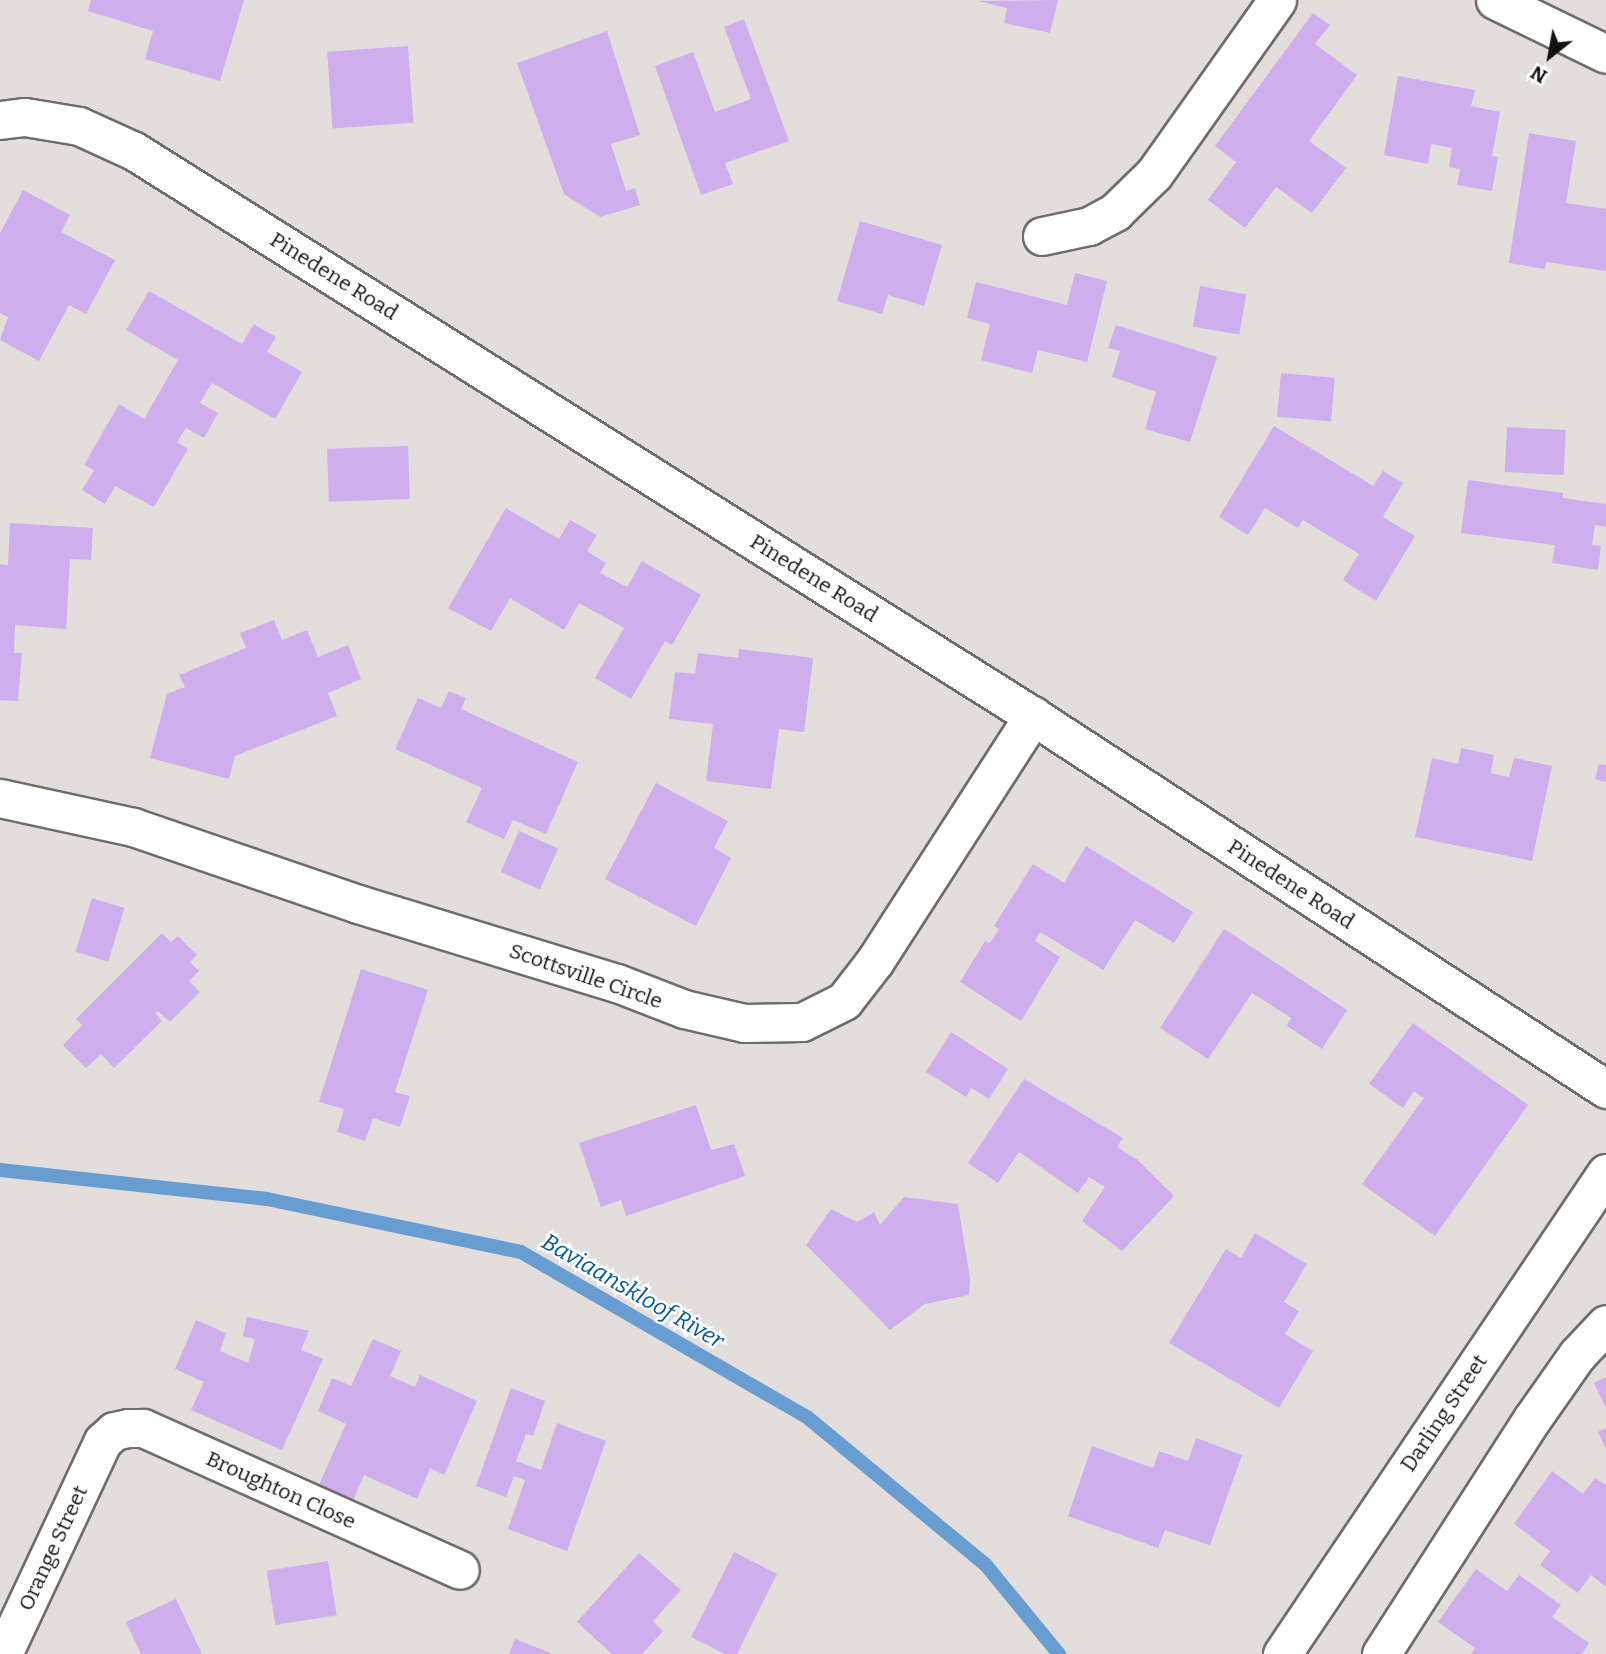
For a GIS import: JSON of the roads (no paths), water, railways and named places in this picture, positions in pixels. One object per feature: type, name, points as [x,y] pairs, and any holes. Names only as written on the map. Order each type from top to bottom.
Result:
[{"type":"street","points":[[1042,236],[1090,226],[1115,212],[1154,174],[1278,0]]},
{"type":"street","points":[[1495,0],[1606,54]]},
{"type":"street","name":"Pinedene Road","points":[[0,120],[25,117],[79,126],[134,151],[1033,716],[1606,1089]]},
{"type":"street","name":"Scottsville Circle","points":[[0,798],[134,827],[358,904],[617,983],[684,1009],[744,1023],[802,1022],[844,1001],[852,991],[1033,716]]},
{"type":"street","name":"Darling Street","points":[[1282,1654],[1606,1173]]},
{"type":"street","points":[[1381,1654],[1532,1419],[1577,1355],[1606,1324]]},
{"type":"street","name":"Broughton Close","points":[[103,1441],[114,1431],[143,1428],[460,1570]]},
{"type":"street","name":"Orange Street","points":[[3,1654],[103,1441]]},
{"type":"waterway","name":"Baviaanskloof River","points":[[0,1170],[267,1199],[521,1252],[807,1417],[985,1564],[1059,1654]]}]
